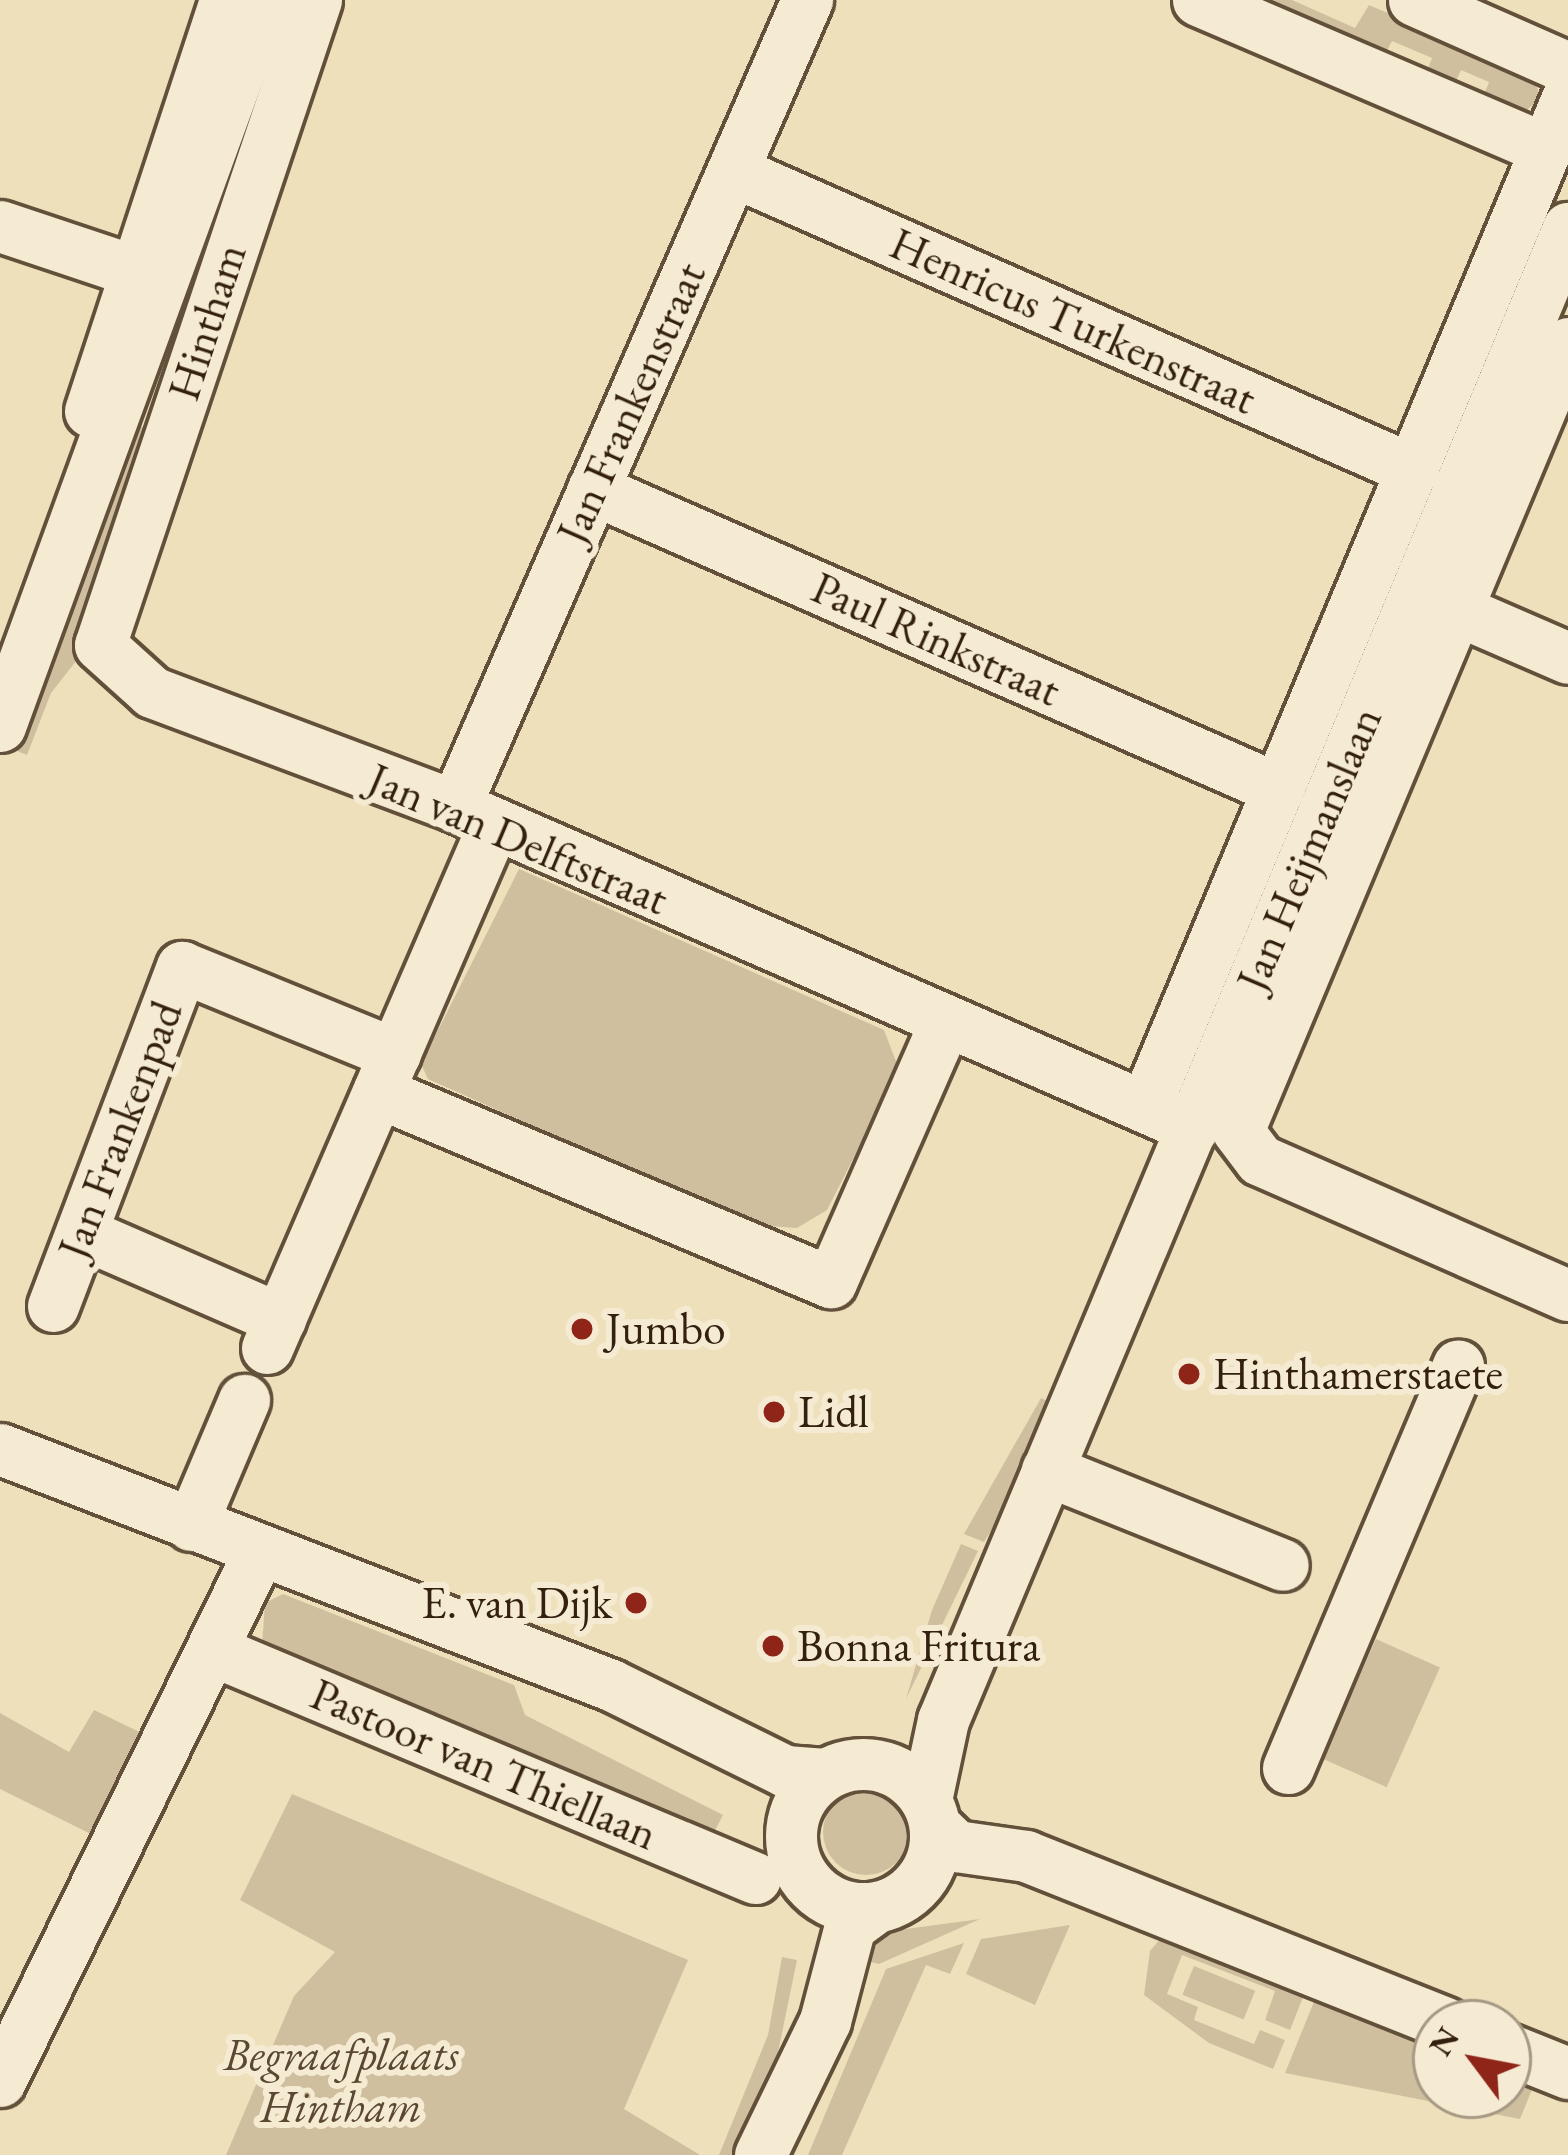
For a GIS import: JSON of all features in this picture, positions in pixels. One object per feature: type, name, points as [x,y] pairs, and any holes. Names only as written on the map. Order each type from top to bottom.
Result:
[{"type":"street","name":"Hintham","points":[[0,727],[150,276],[226,0]]},
{"type":"street","name":"Hintham","points":[[150,276],[265,0]]},
{"type":"street","name":"Hintham","points":[[100,645],[316,0]]},
{"type":"street","name":"Jan Frankenstraat","points":[[82,1233],[273,1333],[386,1073],[593,489],[807,0]]},
{"type":"street","points":[[1198,0],[1545,149]]},
{"type":"street","points":[[1414,0],[1568,68]]},
{"type":"street","name":"Jan Heijmanslaan","points":[[1145,1106],[1568,96]]},
{"type":"street","name":"Henricus Turkenstraat","points":[[733,172],[1412,470]]},
{"type":"street","points":[[0,226],[150,276]]},
{"type":"street","name":"Jan Heijmanslaan","points":[[1215,1130],[1568,228]]},
{"type":"street","name":"Jan Heijmanslaan","points":[[931,1813],[926,1765],[1048,1470],[1215,1130],[1455,609],[1568,343]]},
{"type":"street","name":"Paul Rinkstraat","points":[[593,489],[1278,788]]},
{"type":"street","points":[[1455,609],[1568,658]]},
{"type":"street","name":"Jan van Delftstraat","points":[[100,645],[152,692],[474,816],[944,1025],[1215,1130],[1260,1160],[1568,1295]]},
{"type":"street","name":"Jan Frankenpad","points":[[53,1306],[182,967],[386,1073]]},
{"type":"street","points":[[386,1073],[831,1282],[944,1025]]},
{"type":"street","points":[[1288,1768],[1458,1364]]},
{"type":"street","points":[[190,1525],[244,1400]]},
{"type":"street","name":"Pastoor van Thiellaan","points":[[0,1449],[524,1656],[611,1685],[784,1771],[849,1769]]},
{"type":"street","points":[[1048,1470],[1282,1564]]},
{"type":"street","name":"Jan Heijmanslaan","points":[[849,1769],[898,1748],[963,1599],[1048,1470]]},
{"type":"street","points":[[0,2081],[259,1552]]},
{"type":"street","name":"Pastoor van Thiellaan","points":[[212,1650],[755,1878]]},
{"type":"street","name":"Pastoor van Thiellaan","points":[[524,1656],[766,1798],[791,1829]]},
{"type":"street","points":[[782,2102],[814,1929],[807,1881],[791,1829],[849,1769],[931,1813],[956,1846],[1026,1856],[1412,2010]]},
{"type":"street","points":[[760,2155],[825,2020],[850,1927],[895,1898],[931,1813]]},
{"type":"street","points":[[807,1881],[840,1905],[895,1898],[1149,1904]]},
{"type":"street","points":[[1532,2059],[1568,2073]]},
{"type":"green space","points":[[1235,0],[1292,0],[1355,28],[1369,5],[1532,75],[1541,98],[1522,114],[1479,108],[1489,82],[1461,70],[1450,94],[1423,82],[1432,58],[1392,41],[1380,64]]},
{"type":"green space","points":[[133,424],[158,432],[91,642],[51,693],[27,755],[17,751]]},
{"type":"green space","points":[[519,869],[884,1030],[899,1069],[827,1210],[797,1228],[754,1225],[428,1079],[421,1064]]},
{"type":"green space","points":[[1041,1398],[1053,1404],[1010,1500],[984,1542],[964,1534]]},
{"type":"green space","points":[[961,1544],[978,1551],[906,1699],[932,1610]]},
{"type":"green space","points":[[283,1594],[514,1685],[525,1715],[723,1815],[712,1836],[262,1646],[265,1603]]},
{"type":"green space","points":[[1376,1639],[1440,1667],[1387,1787],[1323,1759]]},
{"type":"green space","points":[[94,1710],[156,1740],[107,1842],[0,1789],[0,1713],[69,1752]]},
{"type":"green space","points":[[866,1789],[897,1801],[909,1832],[897,1863],[866,1875],[835,1863],[823,1832],[835,1801]]},
{"type":"green space","name":"Begraafplaats Hintham","points":[[292,1794],[688,1960],[624,2109],[700,2155],[226,2155],[294,1996],[335,1952],[240,1900]]},
{"type":"green space","points":[[980,1919],[879,1964],[867,1961],[884,1932]]},
{"type":"green space","points":[[1070,1925],[1035,2005],[966,1974],[981,1939]]},
{"type":"green space","points":[[1167,1931],[1307,1987],[1290,2030],[1265,2020],[1275,1991],[1182,1955],[1167,1994],[1198,2007],[1194,2020],[1254,2044],[1260,2030],[1285,2040],[1273,2069],[1209,2043],[1144,1995],[1150,1951]]},
{"type":"green space","points":[[964,1943],[950,1974],[926,1965],[842,2155],[808,2155],[886,1969]]},
{"type":"green space","points":[[782,1957],[797,1960],[776,2062],[738,2155],[719,2155],[768,2035]]},
{"type":"green space","points":[[1194,1966],[1255,1991],[1244,2019],[1182,1995]]},
{"type":"green space","points":[[1318,1992],[1412,2031],[1412,2098],[1285,2073]]},
{"type":"place","name":"Jumbo","points":[[582,1329]]},
{"type":"place","name":"Hinthamerstaete","points":[[1189,1374]]},
{"type":"place","name":"Lidl","points":[[774,1412]]},
{"type":"place","name":"E. van Dijk","points":[[636,1603]]},
{"type":"place","name":"Bonna Fritura","points":[[773,1646]]}]
